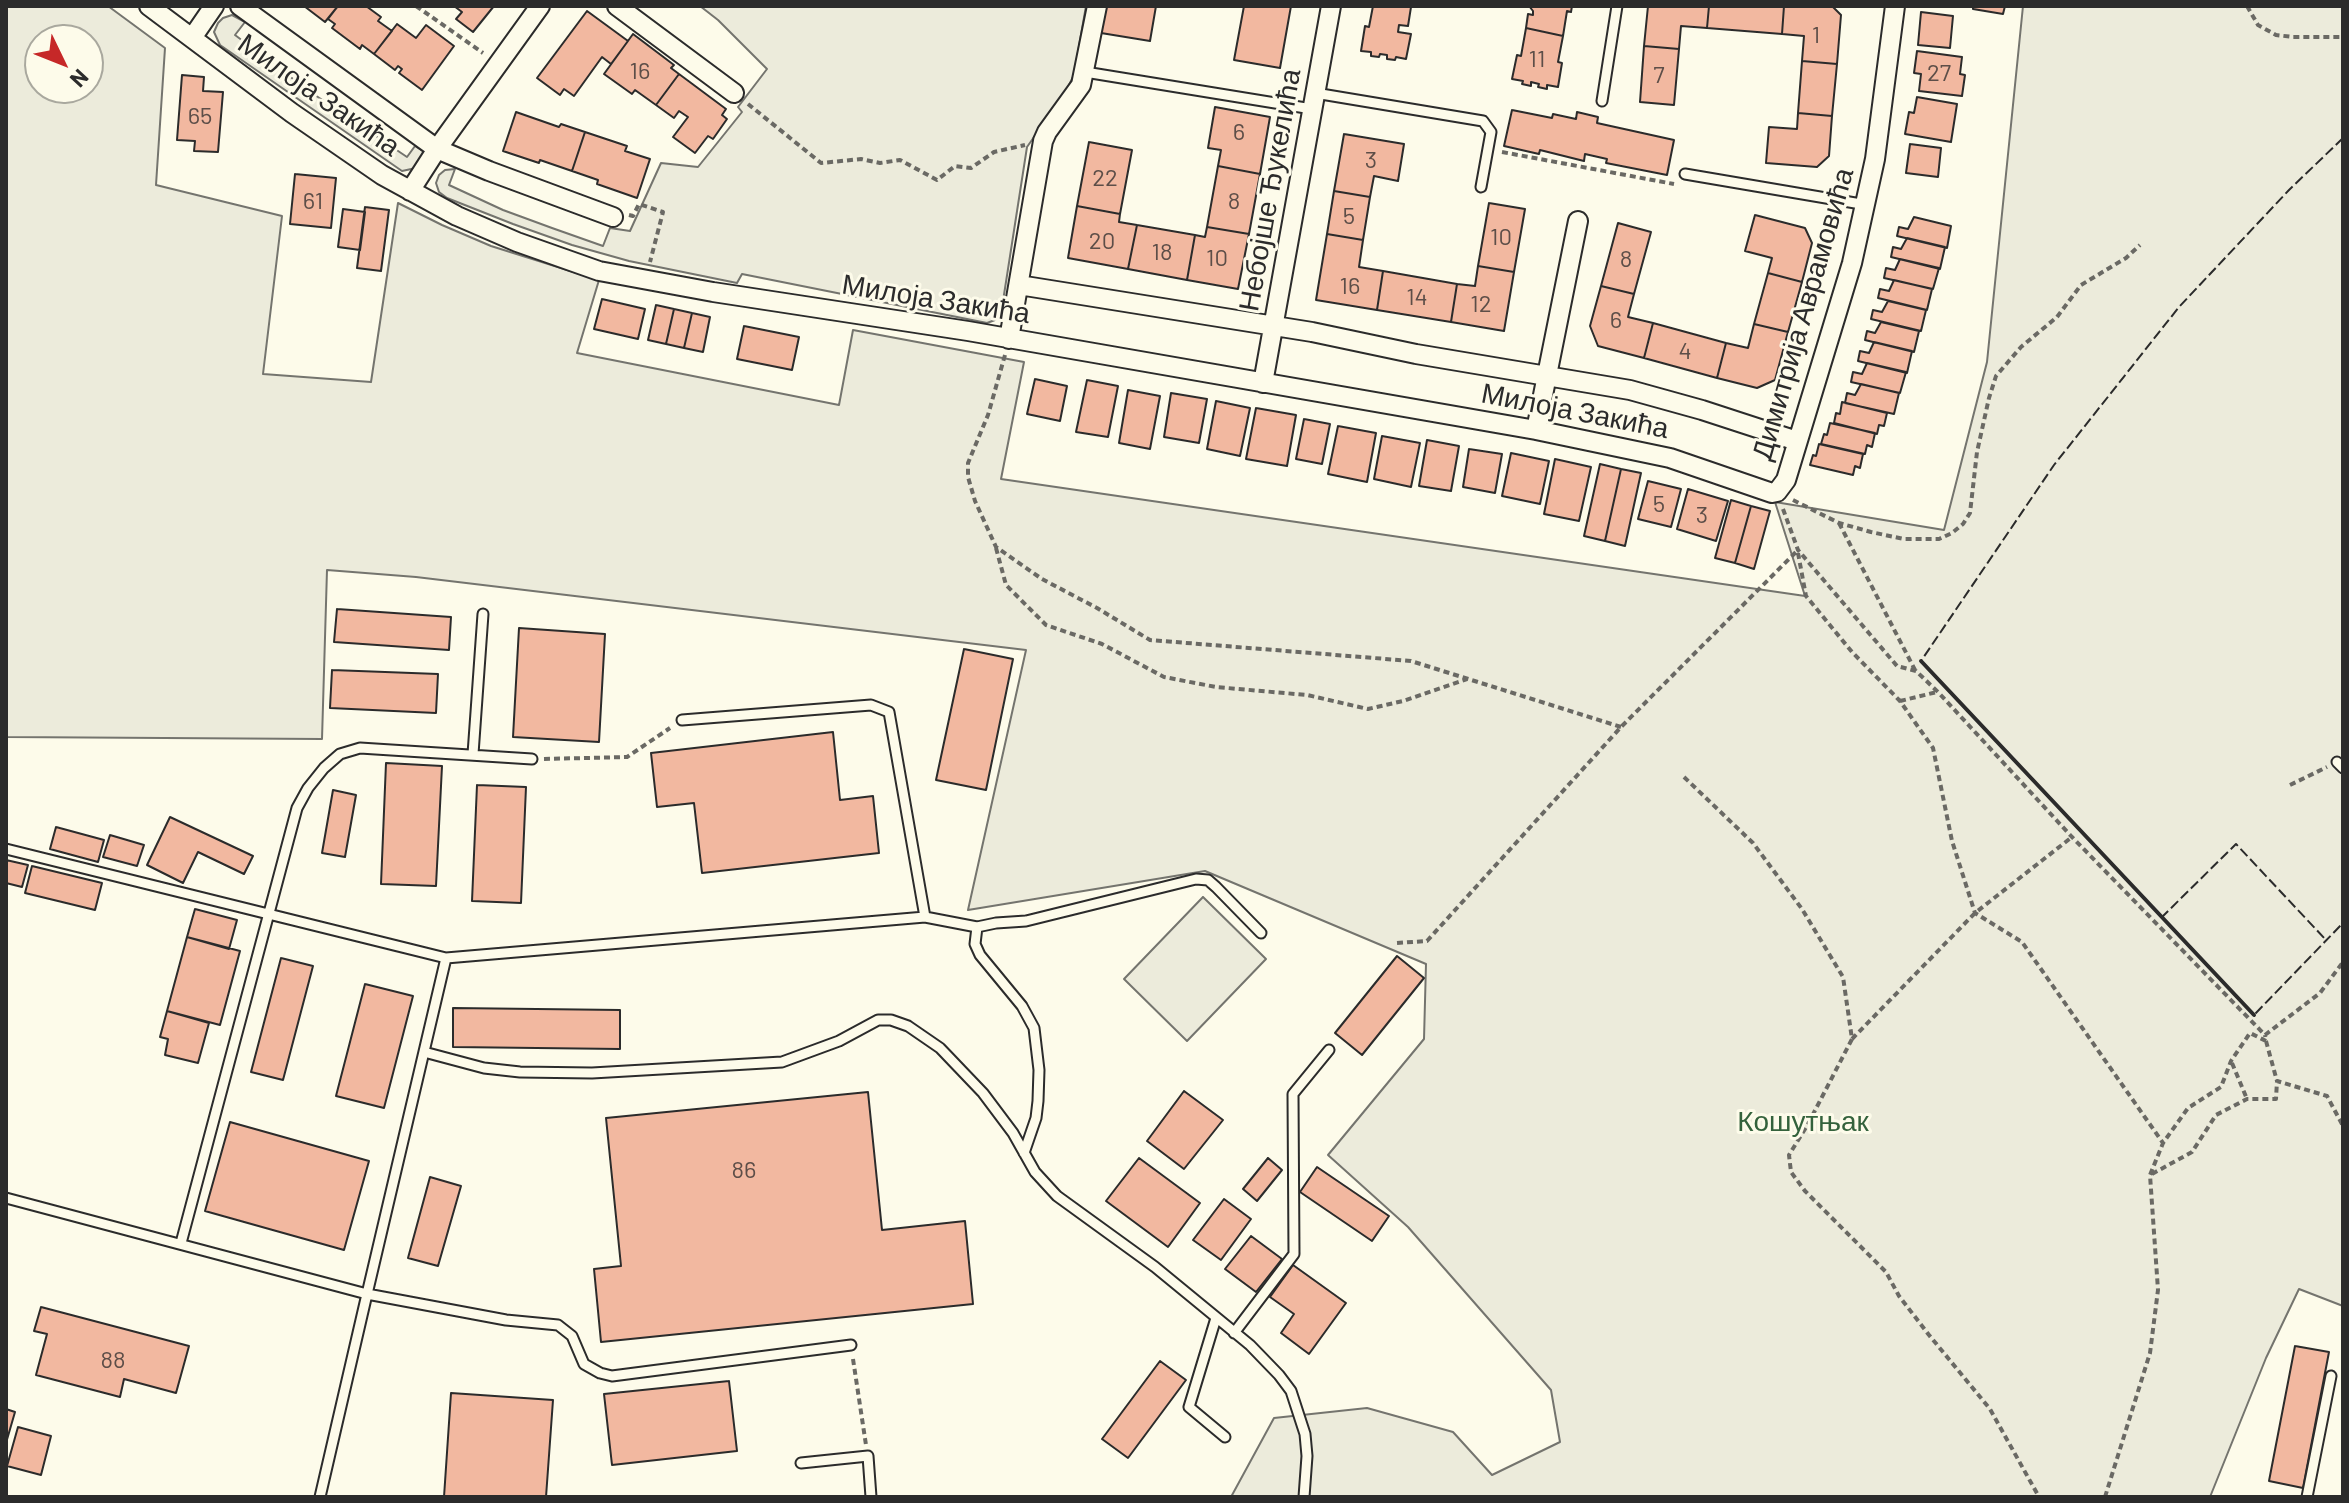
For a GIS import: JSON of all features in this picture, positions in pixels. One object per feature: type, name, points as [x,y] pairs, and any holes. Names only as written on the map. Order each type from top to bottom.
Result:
[{"type":"street","name":"Милоја Закића","points":[[149,6],[292,113],[382,175],[457,216],[517,242],[599,271],[1536,430],[1670,458],[1756,488],[1777,492]]},
{"type":"street","points":[[192,38],[214,6]]},
{"type":"street","name":"Милоја Закића","points":[[240,6],[437,149],[489,171],[617,214]]},
{"type":"street","points":[[410,191],[540,6]]},
{"type":"street","points":[[617,6],[734,93]]},
{"type":"street","points":[[1009,339],[1043,141],[1078,90],[1085,72],[1097,6]]},
{"type":"street","name":"Небојше Ђукелића","points":[[1263,383],[1331,6]]},
{"type":"street","name":"Димитрија Аврамовића","points":[[1777,492],[1786,480],[1833,329],[1867,205],[1895,6]]},
{"type":"street","points":[[1536,430],[1578,221]]},
{"type":"street","name":"Милоја Закића","points":[[1019,285],[1274,326],[1630,390],[1797,441]]},
{"type":"lane","points":[[1602,101],[1617,6]]},
{"type":"lane","points":[[1085,72],[1483,121],[1491,132],[1481,187]]},
{"type":"lane","points":[[1685,174],[1867,205]]},
{"type":"lane","points":[[473,754],[483,614]]},
{"type":"lane","points":[[682,720],[871,705],[889,712],[925,917]]},
{"type":"lane","points":[[181,1243],[297,808],[324,768],[340,754],[360,748],[532,759]]},
{"type":"lane","points":[[6,849],[446,958],[925,917],[977,927],[1026,921],[1196,879],[1208,880],[1261,933]]},
{"type":"lane","points":[[977,927],[975,944],[980,955],[1022,1006],[1034,1028],[1039,1070],[1038,1101],[1036,1118],[1024,1153]]},
{"type":"lane","points":[[320,1497],[446,958]]},
{"type":"lane","points":[[424,1052],[484,1068],[552,1074],[782,1062],[839,1041],[870,1023],[891,1020],[908,1026],[940,1048],[983,1093],[1013,1133],[1043,1183],[1155,1267],[1250,1345],[1279,1375],[1295,1400],[1305,1434],[1304,1497]]},
{"type":"lane","points":[[1234,1333],[1294,1254],[1293,1094],[1329,1050]]},
{"type":"lane","points":[[6,1198],[367,1294],[506,1320],[558,1325],[572,1336],[584,1364],[612,1376],[851,1345]]},
{"type":"lane","points":[[1216,1318],[1189,1407],[1225,1437]]},
{"type":"lane","points":[[2307,1497],[2331,1376]]},
{"type":"lane","points":[[801,1463],[868,1456],[871,1497]]},
{"type":"path","points":[[416,6],[498,64]]},
{"type":"path","points":[[2247,6],[2258,25],[2276,35],[2343,37]]},
{"type":"path","points":[[734,93],[821,163],[861,159],[880,163],[900,160],[937,180],[955,166],[971,168],[994,152],[1043,141]]},
{"type":"path","points":[[1488,150],[1680,186],[1685,174]]},
{"type":"path","points":[[617,214],[633,216],[639,204],[663,212],[648,267]]},
{"type":"path","points":[[1777,492],[1839,523],[1904,539],[1939,539],[1952,533],[1970,513],[1977,452],[1996,376],[2021,347],[2057,317],[2081,285],[2126,258],[2140,245]]},
{"type":"path","points":[[1009,339],[988,415],[968,463],[968,477],[975,501],[996,547],[1006,585],[1046,625],[1102,644],[1164,677],[1216,687],[1307,695],[1368,709],[1470,679]]},
{"type":"path","points":[[1777,492],[1798,550],[1806,596],[1852,652],[1900,701],[1933,748],[1952,841],[1975,913],[2022,942],[2163,1143]]},
{"type":"path","points":[[1839,523],[1916,671],[2266,1038],[2277,1081],[2276,1099],[2247,1099],[2216,1115],[2192,1152],[2150,1175]]},
{"type":"path","points":[[996,547],[1042,579],[1150,640],[1411,661],[1621,727]]},
{"type":"path","points":[[1798,550],[1897,666],[1916,671]]},
{"type":"path","points":[[1397,943],[1427,941],[1621,727],[1798,550]]},
{"type":"path","points":[[1900,701],[1938,692]]},
{"type":"path","points":[[532,759],[627,757],[682,720]]},
{"type":"path","points":[[2290,785],[2340,765]]},
{"type":"path","points":[[1684,777],[1753,843],[1802,909],[1843,977],[1852,1039]]},
{"type":"path","points":[[2039,1497],[1990,1409],[1899,1296],[1886,1272],[1805,1191],[1791,1172],[1789,1155],[1852,1039],[1975,913],[2072,837]]},
{"type":"path","points":[[2266,1038],[2320,993],[2343,962]]},
{"type":"path","points":[[2105,1497],[2150,1353],[2158,1290],[2150,1175],[2163,1143],[2188,1108],[2221,1087],[2231,1061],[2250,1033],[2266,1038]]},
{"type":"path","points":[[2231,1061],[2247,1099]]},
{"type":"path","points":[[2277,1081],[2327,1096],[2343,1126]]},
{"type":"path","points":[[851,1345],[868,1456]]},
{"type":"green space","name":"Кошутњак","points":[[6,6],[108,6],[165,48],[156,185],[282,216],[263,374],[371,382],[398,203],[491,246],[599,280],[577,353],[839,405],[853,330],[1024,362],[1001,479],[1805,596],[1775,502],[1944,530],[1987,362],[2023,6],[2343,6],[2343,1306],[2299,1289],[2266,1358],[2210,1497],[1231,1497],[1274,1418],[1367,1408],[1453,1432],[1492,1475],[1560,1442],[1551,1390],[1408,1227],[1328,1155],[1424,1039],[1426,964],[1205,871],[968,910],[1026,650],[416,577],[327,570],[322,739],[6,737]]},
{"type":"green space","points":[[700,6],[1086,6],[1074,75],[1027,147],[1001,314],[995,320],[987,323],[742,274],[737,283],[629,261],[513,224],[439,192],[436,183],[439,175],[445,170],[455,169],[449,185],[552,228],[603,246],[610,228],[630,231],[661,163],[698,167],[742,112],[738,107],[767,69]]},
{"type":"green space","points":[[232,15],[245,22],[235,35],[309,91],[407,157],[415,146],[423,151],[424,157],[416,168],[402,171],[220,45],[214,32],[223,18]]},
{"type":"green space","points":[[1203,897],[1266,959],[1187,1041],[1124,979]]},
{"type":"building","points":[[304,6],[338,6],[325,22]]},
{"type":"building","points":[[338,6],[366,6],[381,17],[378,21],[392,31],[374,54],[362,45],[360,49],[332,28],[335,24],[328,19]]},
{"type":"building","points":[[454,6],[494,6],[473,32],[456,19],[462,12]]},
{"type":"building","points":[[1105,6],[1156,6],[1150,41],[1101,33]]},
{"type":"building","points":[[1244,6],[1291,6],[1280,68],[1234,60]]},
{"type":"building","points":[[1373,6],[1411,7],[1408,26],[1399,25],[1398,32],[1411,34],[1406,59],[1387,59],[1387,55],[1371,56],[1371,52],[1361,51],[1365,26],[1369,27]]},
{"type":"building","points":[[1529,6],[1572,6],[1571,12],[1567,11],[1563,36],[1526,28],[1528,14],[1533,15]]},
{"type":"building","points":[[1648,6],[1709,6],[1707,28],[1681,26],[1679,49],[1644,46]]},
{"type":"building","points":[[1709,6],[1784,6],[1782,34],[1707,28]]},
{"type":"building","points":[[1784,6],[1832,6],[1841,15],[1837,64],[1802,61],[1804,36],[1782,34]]},
{"type":"building","points":[[1973,6],[2005,6],[2003,14],[1973,9]]},
{"type":"building","points":[[587,11],[628,41],[611,64],[602,57],[574,96],[564,89],[560,95],[537,78]]},
{"type":"building","points":[[1921,12],[1953,16],[1950,48],[1918,45]]},
{"type":"building","points":[[397,24],[416,38],[426,25],[454,46],[422,90],[399,73],[402,69],[398,66],[395,70],[374,54]]},
{"type":"building","points":[[1526,28],[1563,36],[1558,62],[1562,63],[1558,87],[1547,85],[1547,89],[1538,87],[1539,84],[1531,82],[1531,86],[1512,79],[1517,55],[1521,56]]},
{"type":"building","points":[[633,34],[674,65],[671,68],[679,74],[656,105],[635,90],[632,94],[604,74]]},
{"type":"building","points":[[1644,46],[1679,49],[1674,105],[1640,102]]},
{"type":"building","points":[[1917,51],[1962,57],[1960,74],[1965,75],[1962,96],[1919,91],[1921,74],[1914,73]]},
{"type":"building","points":[[1802,61],[1837,64],[1832,116],[1798,113]]},
{"type":"building","points":[[679,74],[726,109],[722,115],[727,119],[713,139],[708,136],[695,153],[673,137],[688,117],[679,111],[674,118],[656,105]]},
{"type":"building","points":[[182,75],[204,77],[203,91],[223,92],[218,152],[194,151],[195,141],[177,140]]},
{"type":"building","points":[[1917,97],[1957,104],[1951,142],[1905,134],[1909,112],[1914,113]]},
{"type":"building","points":[[1215,107],[1270,117],[1260,174],[1218,166],[1221,150],[1208,148]]},
{"type":"building","points":[[1512,110],[1576,119],[1577,112],[1598,117],[1597,123],[1674,140],[1667,175],[1606,163],[1607,159],[1585,154],[1584,161],[1540,150],[1539,154],[1504,146]]},
{"type":"building","points":[[516,112],[559,127],[561,124],[585,132],[572,171],[503,151]]},
{"type":"building","points":[[1798,113],[1832,116],[1829,156],[1817,167],[1766,163],[1769,127],[1797,129]]},
{"type":"building","points":[[585,132],[627,146],[625,151],[650,159],[637,198],[597,184],[598,180],[572,171]]},
{"type":"building","points":[[1344,134],[1404,144],[1398,181],[1374,176],[1370,197],[1334,191]]},
{"type":"building","points":[[1089,142],[1132,150],[1120,214],[1077,206]]},
{"type":"building","points":[[1910,144],[1941,148],[1938,177],[1906,173]]},
{"type":"building","points":[[1218,166],[1260,174],[1249,234],[1207,227]]},
{"type":"building","points":[[295,174],[336,178],[331,228],[290,224]]},
{"type":"building","points":[[1334,191],[1370,197],[1363,240],[1327,234]]},
{"type":"building","points":[[1489,203],[1525,209],[1514,272],[1478,266]]},
{"type":"building","points":[[1077,206],[1120,214],[1119,222],[1137,225],[1128,269],[1068,258]]},
{"type":"building","points":[[365,207],[389,210],[381,271],[357,268]]},
{"type":"building","points":[[343,209],[365,212],[360,250],[338,247]]},
{"type":"building","points":[[1755,215],[1805,228],[1812,243],[1802,282],[1768,273],[1772,258],[1745,251]]},
{"type":"building","points":[[1914,217],[1951,226],[1947,248],[1897,236],[1899,227],[1908,229]]},
{"type":"building","points":[[1618,223],[1651,232],[1634,294],[1601,286]]},
{"type":"building","points":[[1137,225],[1195,235],[1187,280],[1128,269]]},
{"type":"building","points":[[1207,227],[1249,234],[1238,289],[1187,280],[1195,235],[1205,237]]},
{"type":"building","points":[[1327,234],[1363,240],[1359,267],[1383,271],[1377,310],[1316,300]]},
{"type":"building","points":[[1907,238],[1945,247],[1940,269],[1891,257],[1893,247],[1901,249]]},
{"type":"building","points":[[1900,259],[1939,268],[1933,289],[1884,278],[1886,268],[1895,270]]},
{"type":"building","points":[[1478,266],[1514,272],[1504,331],[1451,322],[1457,284],[1475,286]]},
{"type":"building","points":[[1383,271],[1457,284],[1451,322],[1377,310]]},
{"type":"building","points":[[1768,273],[1802,282],[1788,332],[1754,324]]},
{"type":"building","points":[[1894,280],[1932,289],[1927,310],[1878,298],[1880,289],[1889,291]]},
{"type":"building","points":[[1601,286],[1634,294],[1628,317],[1653,323],[1644,358],[1598,346],[1590,326]]},
{"type":"building","points":[[602,299],[645,309],[638,339],[594,329]]},
{"type":"building","points":[[1888,301],[1926,310],[1921,331],[1871,319],[1873,310],[1882,312]]},
{"type":"building","points":[[656,305],[674,309],[666,344],[648,340]]},
{"type":"building","points":[[674,309],[692,313],[684,348],[666,344]]},
{"type":"building","points":[[692,313],[710,317],[703,352],[684,348]]},
{"type":"building","points":[[1881,322],[1919,331],[1914,352],[1865,340],[1867,331],[1875,333]]},
{"type":"building","points":[[1653,323],[1726,343],[1717,378],[1644,358]]},
{"type":"building","points":[[1754,324],[1788,332],[1775,380],[1757,388],[1717,378],[1726,343],[1748,348]]},
{"type":"building","points":[[744,326],[799,337],[792,370],[737,359]]},
{"type":"building","points":[[1874,342],[1912,351],[1907,373],[1858,361],[1860,351],[1869,353]]},
{"type":"building","points":[[1867,363],[1906,372],[1900,393],[1851,382],[1853,372],[1862,374]]},
{"type":"building","points":[[1035,379],[1067,386],[1060,421],[1027,414]]},
{"type":"building","points":[[1087,380],[1118,386],[1108,437],[1076,432]]},
{"type":"building","points":[[1861,384],[1899,393],[1894,414],[1845,403],[1847,393],[1855,395]]},
{"type":"building","points":[[1128,390],[1160,396],[1150,449],[1119,443]]},
{"type":"building","points":[[1171,393],[1207,399],[1199,443],[1164,437]]},
{"type":"building","points":[[1216,401],[1250,408],[1240,456],[1207,449]]},
{"type":"building","points":[[1842,402],[1887,413],[1884,426],[1879,425],[1877,434],[1834,423],[1836,413],[1840,414]]},
{"type":"building","points":[[1256,408],[1296,415],[1287,466],[1246,459]]},
{"type":"building","points":[[1304,419],[1330,424],[1322,464],[1296,459]]},
{"type":"building","points":[[1830,423],[1875,433],[1872,447],[1867,445],[1865,454],[1821,444]]},
{"type":"building","points":[[1338,426],[1376,433],[1367,482],[1328,474]]},
{"type":"building","points":[[1382,436],[1420,443],[1411,487],[1374,479]]},
{"type":"building","points":[[1427,440],[1459,446],[1451,491],[1419,486]]},
{"type":"building","points":[[1819,444],[1863,454],[1860,468],[1855,466],[1853,475],[1810,465]]},
{"type":"building","points":[[1469,449],[1502,454],[1495,493],[1463,487]]},
{"type":"building","points":[[1511,453],[1549,461],[1540,504],[1502,496]]},
{"type":"building","points":[[1555,459],[1591,467],[1579,521],[1544,514]]},
{"type":"building","points":[[1600,464],[1621,469],[1605,541],[1584,536]]},
{"type":"building","points":[[1621,469],[1641,473],[1625,546],[1605,541]]},
{"type":"building","points":[[1648,481],[1681,489],[1671,527],[1638,519]]},
{"type":"building","points":[[1688,489],[1728,501],[1716,541],[1677,529]]},
{"type":"building","points":[[1731,500],[1751,506],[1735,563],[1715,558]]},
{"type":"building","points":[[1751,506],[1770,511],[1754,569],[1735,563]]},
{"type":"building","points":[[337,609],[451,617],[449,650],[334,642]]},
{"type":"building","points":[[519,628],[605,634],[599,742],[513,737]]},
{"type":"building","points":[[964,649],[1013,659],[986,790],[936,780]]},
{"type":"building","points":[[332,670],[438,674],[436,713],[330,708]]},
{"type":"building","points":[[833,732],[840,800],[873,796],[879,853],[702,873],[694,803],[657,807],[651,753]]},
{"type":"building","points":[[386,763],[442,766],[436,886],[381,884]]},
{"type":"building","points":[[477,785],[526,787],[521,903],[472,901]]},
{"type":"building","points":[[333,790],[356,795],[345,857],[322,853]]},
{"type":"building","points":[[170,817],[253,856],[244,874],[198,852],[183,883],[147,865]]},
{"type":"building","points":[[56,827],[104,840],[98,862],[50,849]]},
{"type":"building","points":[[110,835],[144,845],[137,866],[103,857]]},
{"type":"building","points":[[6,860],[28,865],[22,887],[6,883]]},
{"type":"building","points":[[32,866],[102,883],[95,910],[25,893]]},
{"type":"building","points":[[195,909],[237,920],[229,949],[187,937]]},
{"type":"building","points":[[187,937],[240,951],[220,1025],[167,1011]]},
{"type":"building","points":[[1397,956],[1424,978],[1362,1055],[1335,1033]]},
{"type":"building","points":[[281,958],[313,966],[283,1080],[251,1072]]},
{"type":"building","points":[[365,984],[413,996],[384,1108],[336,1096]]},
{"type":"building","points":[[453,1008],[620,1010],[620,1049],[453,1047]]},
{"type":"building","points":[[167,1011],[209,1023],[198,1063],[165,1055],[168,1039],[160,1037]]},
{"type":"building","points":[[1184,1091],[1223,1120],[1184,1169],[1147,1141]]},
{"type":"building","points":[[868,1092],[882,1230],[965,1221],[973,1304],[601,1342],[594,1269],[621,1266],[606,1118]]},
{"type":"building","points":[[230,1122],[369,1161],[344,1250],[205,1211]]},
{"type":"building","points":[[1139,1158],[1200,1203],[1168,1247],[1106,1201]]},
{"type":"building","points":[[1268,1158],[1282,1170],[1257,1201],[1243,1189]]},
{"type":"building","points":[[1317,1167],[1389,1216],[1372,1241],[1300,1192]]},
{"type":"building","points":[[430,1177],[461,1186],[438,1266],[408,1258]]},
{"type":"building","points":[[1224,1199],[1251,1219],[1221,1260],[1193,1240]]},
{"type":"building","points":[[1251,1236],[1282,1259],[1256,1292],[1225,1269]]},
{"type":"building","points":[[1293,1265],[1346,1303],[1309,1354],[1281,1333],[1294,1314],[1270,1297]]},
{"type":"building","points":[[41,1307],[189,1346],[176,1393],[124,1379],[120,1397],[36,1375],[47,1334],[34,1331]]},
{"type":"building","points":[[2295,1346],[2329,1352],[2303,1488],[2269,1481]]},
{"type":"building","points":[[1160,1361],[1186,1380],[1128,1458],[1102,1439]]},
{"type":"building","points":[[729,1381],[737,1451],[612,1465],[604,1394]]},
{"type":"building","points":[[451,1393],[553,1400],[546,1497],[444,1497]]},
{"type":"building","points":[[6,1409],[15,1412],[6,1443]]},
{"type":"building","points":[[18,1427],[51,1436],[41,1475],[7,1466]]},
{"type":"fence","points":[[2343,138],[2289,190],[2179,307],[2054,465],[1921,661],[2254,1015],[2343,923]]},
{"type":"fence","points":[[2161,918],[2236,844],[2326,940]]},
{"type":"wall","points":[[1921,661],[2254,1015]]}]
